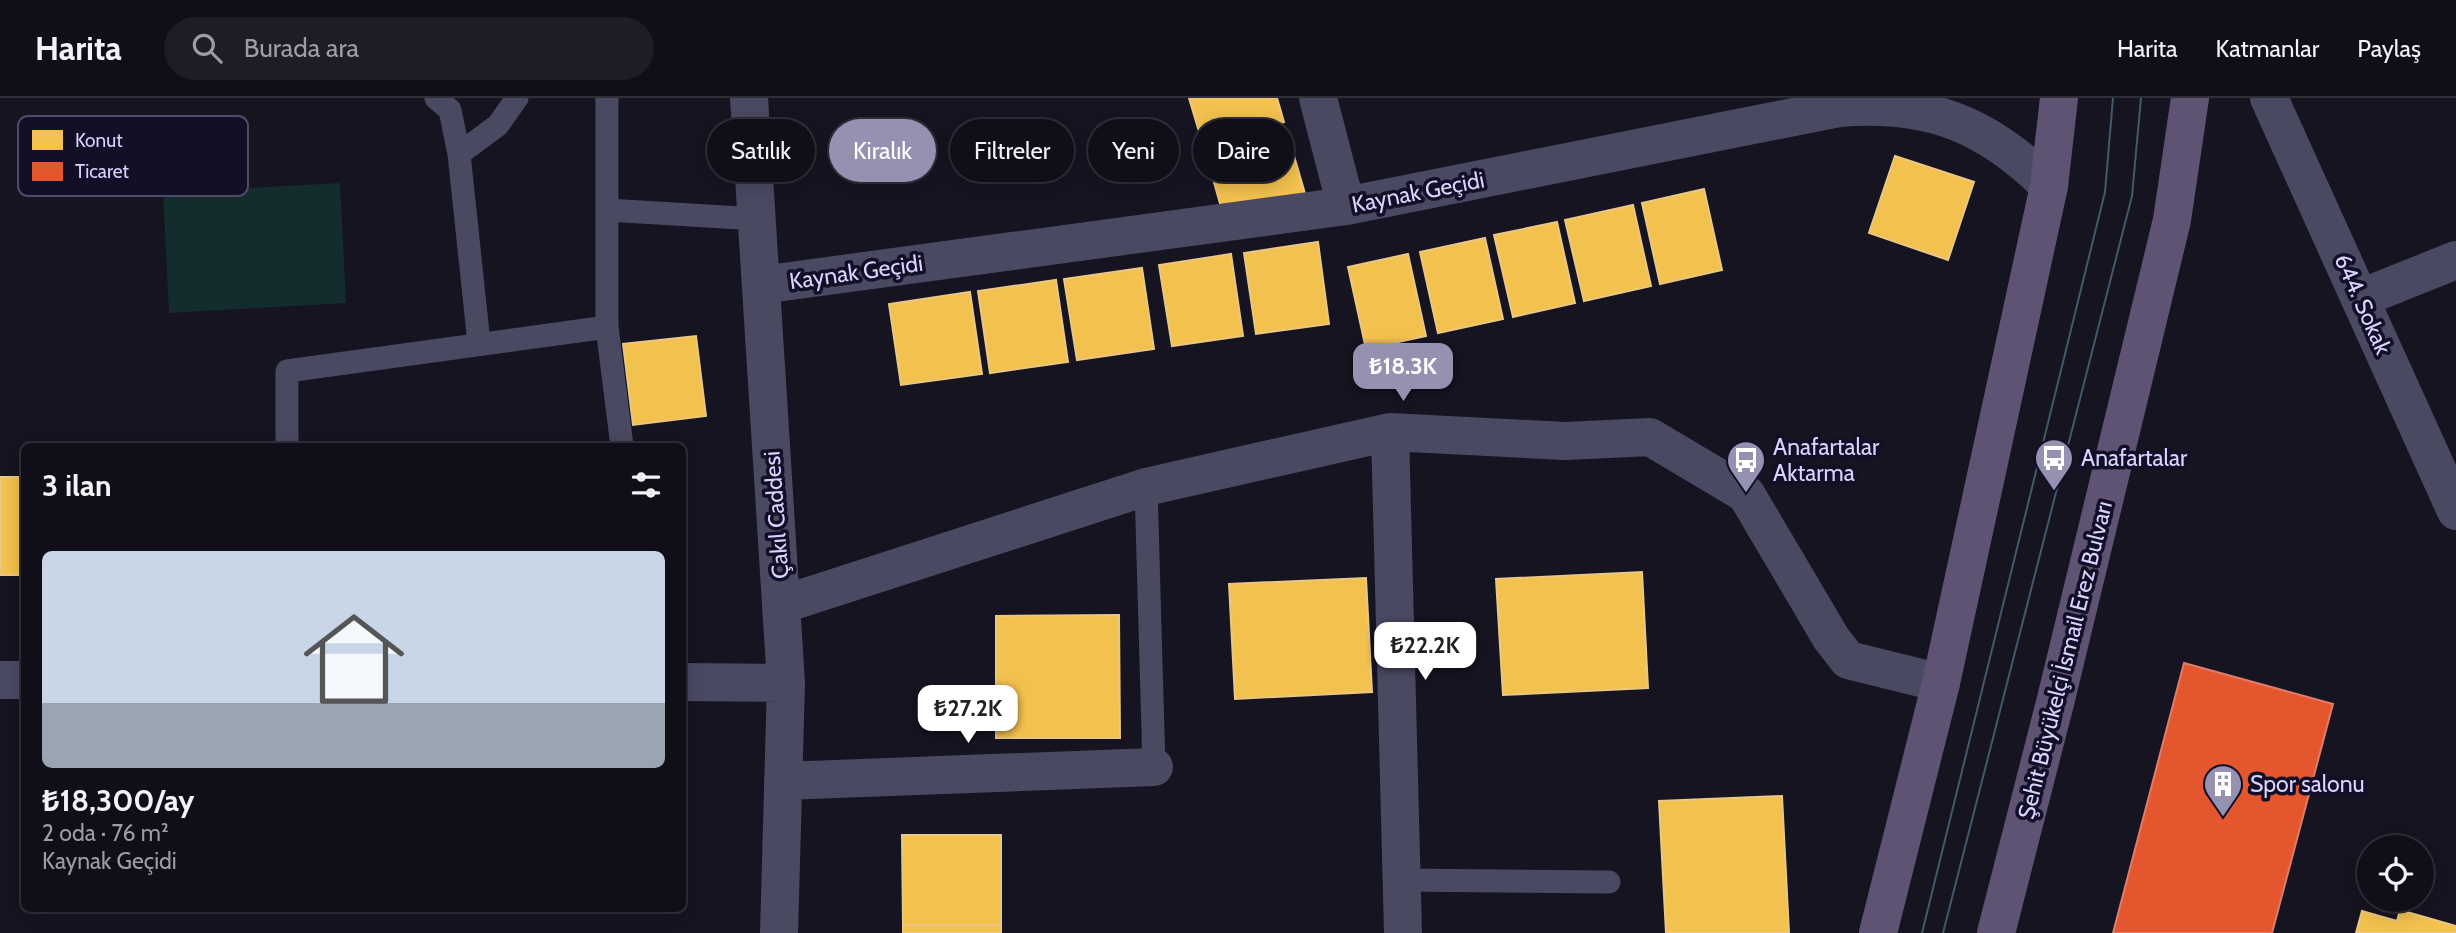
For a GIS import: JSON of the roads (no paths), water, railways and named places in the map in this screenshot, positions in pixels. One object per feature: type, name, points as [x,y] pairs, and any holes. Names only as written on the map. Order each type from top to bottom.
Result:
[{"type":"main road","points":[[1878,933],[1941,683],[2049,186],[2059,98]]},
{"type":"main road","name":"Şehit Büyükelçi İsmail Erez Bulvarı","points":[[1996,933],[2056,699],[2172,220],[2190,98]]},
{"type":"street","name":"Çakıl Caddesi","points":[[749,98],[786,683],[779,933]]},
{"type":"street","points":[[1318,98],[1346,206]]},
{"type":"street","name":"644. Sokak","points":[[2269,98],[2456,511]]},
{"type":"street","name":"Kaynak Geçidi","points":[[761,285],[1346,206],[1839,108],[1872,105],[1917,110],[1970,126],[1999,142],[2049,186]]},
{"type":"street","points":[[2361,298],[2456,260]]},
{"type":"street","points":[[781,605],[1146,487],[1390,432],[1565,441],[1650,437],[1746,494],[1831,638],[1848,660],[1941,683]]},
{"type":"street","points":[[1390,432],[1403,933]]},
{"type":"street","points":[[0,680],[21,680]]},
{"type":"street","points":[[686,682],[786,683]]},
{"type":"street","points":[[783,781],[1154,767]]},
{"type":"lane","points":[[436,98],[450,110],[459,154],[479,343]]},
{"type":"lane","points":[[459,154],[498,125],[517,98]]},
{"type":"lane","points":[[607,98],[607,327],[622,443]]},
{"type":"lane","points":[[607,210],[757,219]]},
{"type":"lane","points":[[287,443],[286,371],[607,327]]},
{"type":"lane","points":[[1146,487],[1154,767]]},
{"type":"lane","points":[[1401,880],[1609,882]]},
{"type":"tram line","points":[[1922,933],[2105,192],[2113,98]]},
{"type":"tram line","points":[[1943,933],[2132,196],[2141,98]]},
{"type":"place","name":"Anafartalar","points":[[2054,492]]},
{"type":"place","name":"Anafartalar Aktarma","points":[[1746,494]]},
{"type":"place","name":"Spor salonu","points":[[2223,818]]}]
